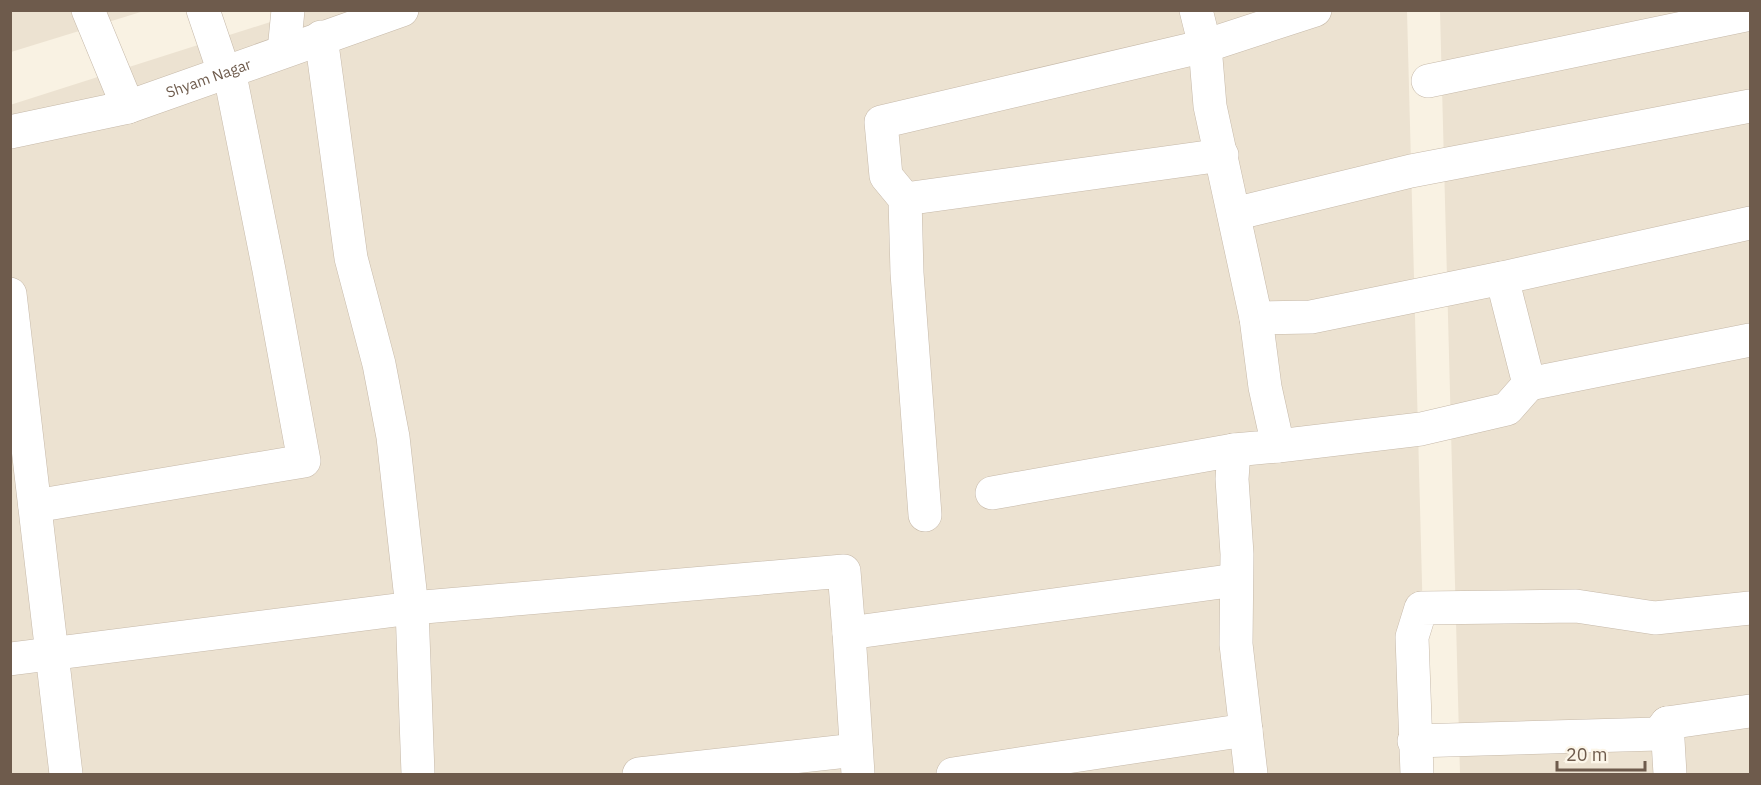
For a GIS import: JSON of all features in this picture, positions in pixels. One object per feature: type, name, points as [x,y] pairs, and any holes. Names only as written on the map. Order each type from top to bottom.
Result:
[{"type":"street","points":[[88,10],[128,107]]},
{"type":"street","points":[[35,506],[303,461],[269,270],[226,71],[203,10]]},
{"type":"street","points":[[284,51],[288,10]]},
{"type":"street","name":"Shyam Nagar","points":[[10,132],[128,107],[402,10]]},
{"type":"street","points":[[1196,10],[1205,46],[1210,106],[1256,318],[1265,387],[1278,446]]},
{"type":"street","points":[[925,515],[906,273],[905,199],[886,176],[880,122],[1205,46],[1315,10]]},
{"type":"street","points":[[1428,81],[1750,14]]},
{"type":"street","points":[[321,38],[351,258],[380,364],[393,437],[412,608],[418,774]]},
{"type":"street","points":[[1234,214],[1424,169],[1750,106]]},
{"type":"street","points":[[905,199],[1222,155]]},
{"type":"street","points":[[1256,318],[1311,317],[1502,278],[1750,223]]},
{"type":"street","points":[[1502,278],[1529,384]]},
{"type":"street","points":[[10,294],[66,774]]},
{"type":"street","points":[[992,493],[1234,450],[1422,429],[1507,409],[1529,384],[1750,340]]},
{"type":"street","points":[[1234,450],[1232,479],[1236,644],[1251,774]]},
{"type":"street","points":[[10,659],[412,608],[844,571],[857,762],[639,774]]},
{"type":"street","points":[[849,633],[1236,580]]},
{"type":"street","points":[[1417,774],[1412,637],[1421,608],[1576,606],[1655,618],[1750,608]]},
{"type":"street","points":[[1414,741],[1658,734],[1667,723],[1750,711]]},
{"type":"street","points":[[1667,723],[1670,774]]},
{"type":"street","points":[[953,774],[1246,730]]},
{"type":"shaded area","points":[[11,11],[144,11],[11,52]]},
{"type":"shaded area","points":[[305,11],[1407,11],[1427,774],[11,774],[10,105]]},
{"type":"shaded area","points":[[1440,11],[1750,11],[1750,774],[1460,774]]}]
